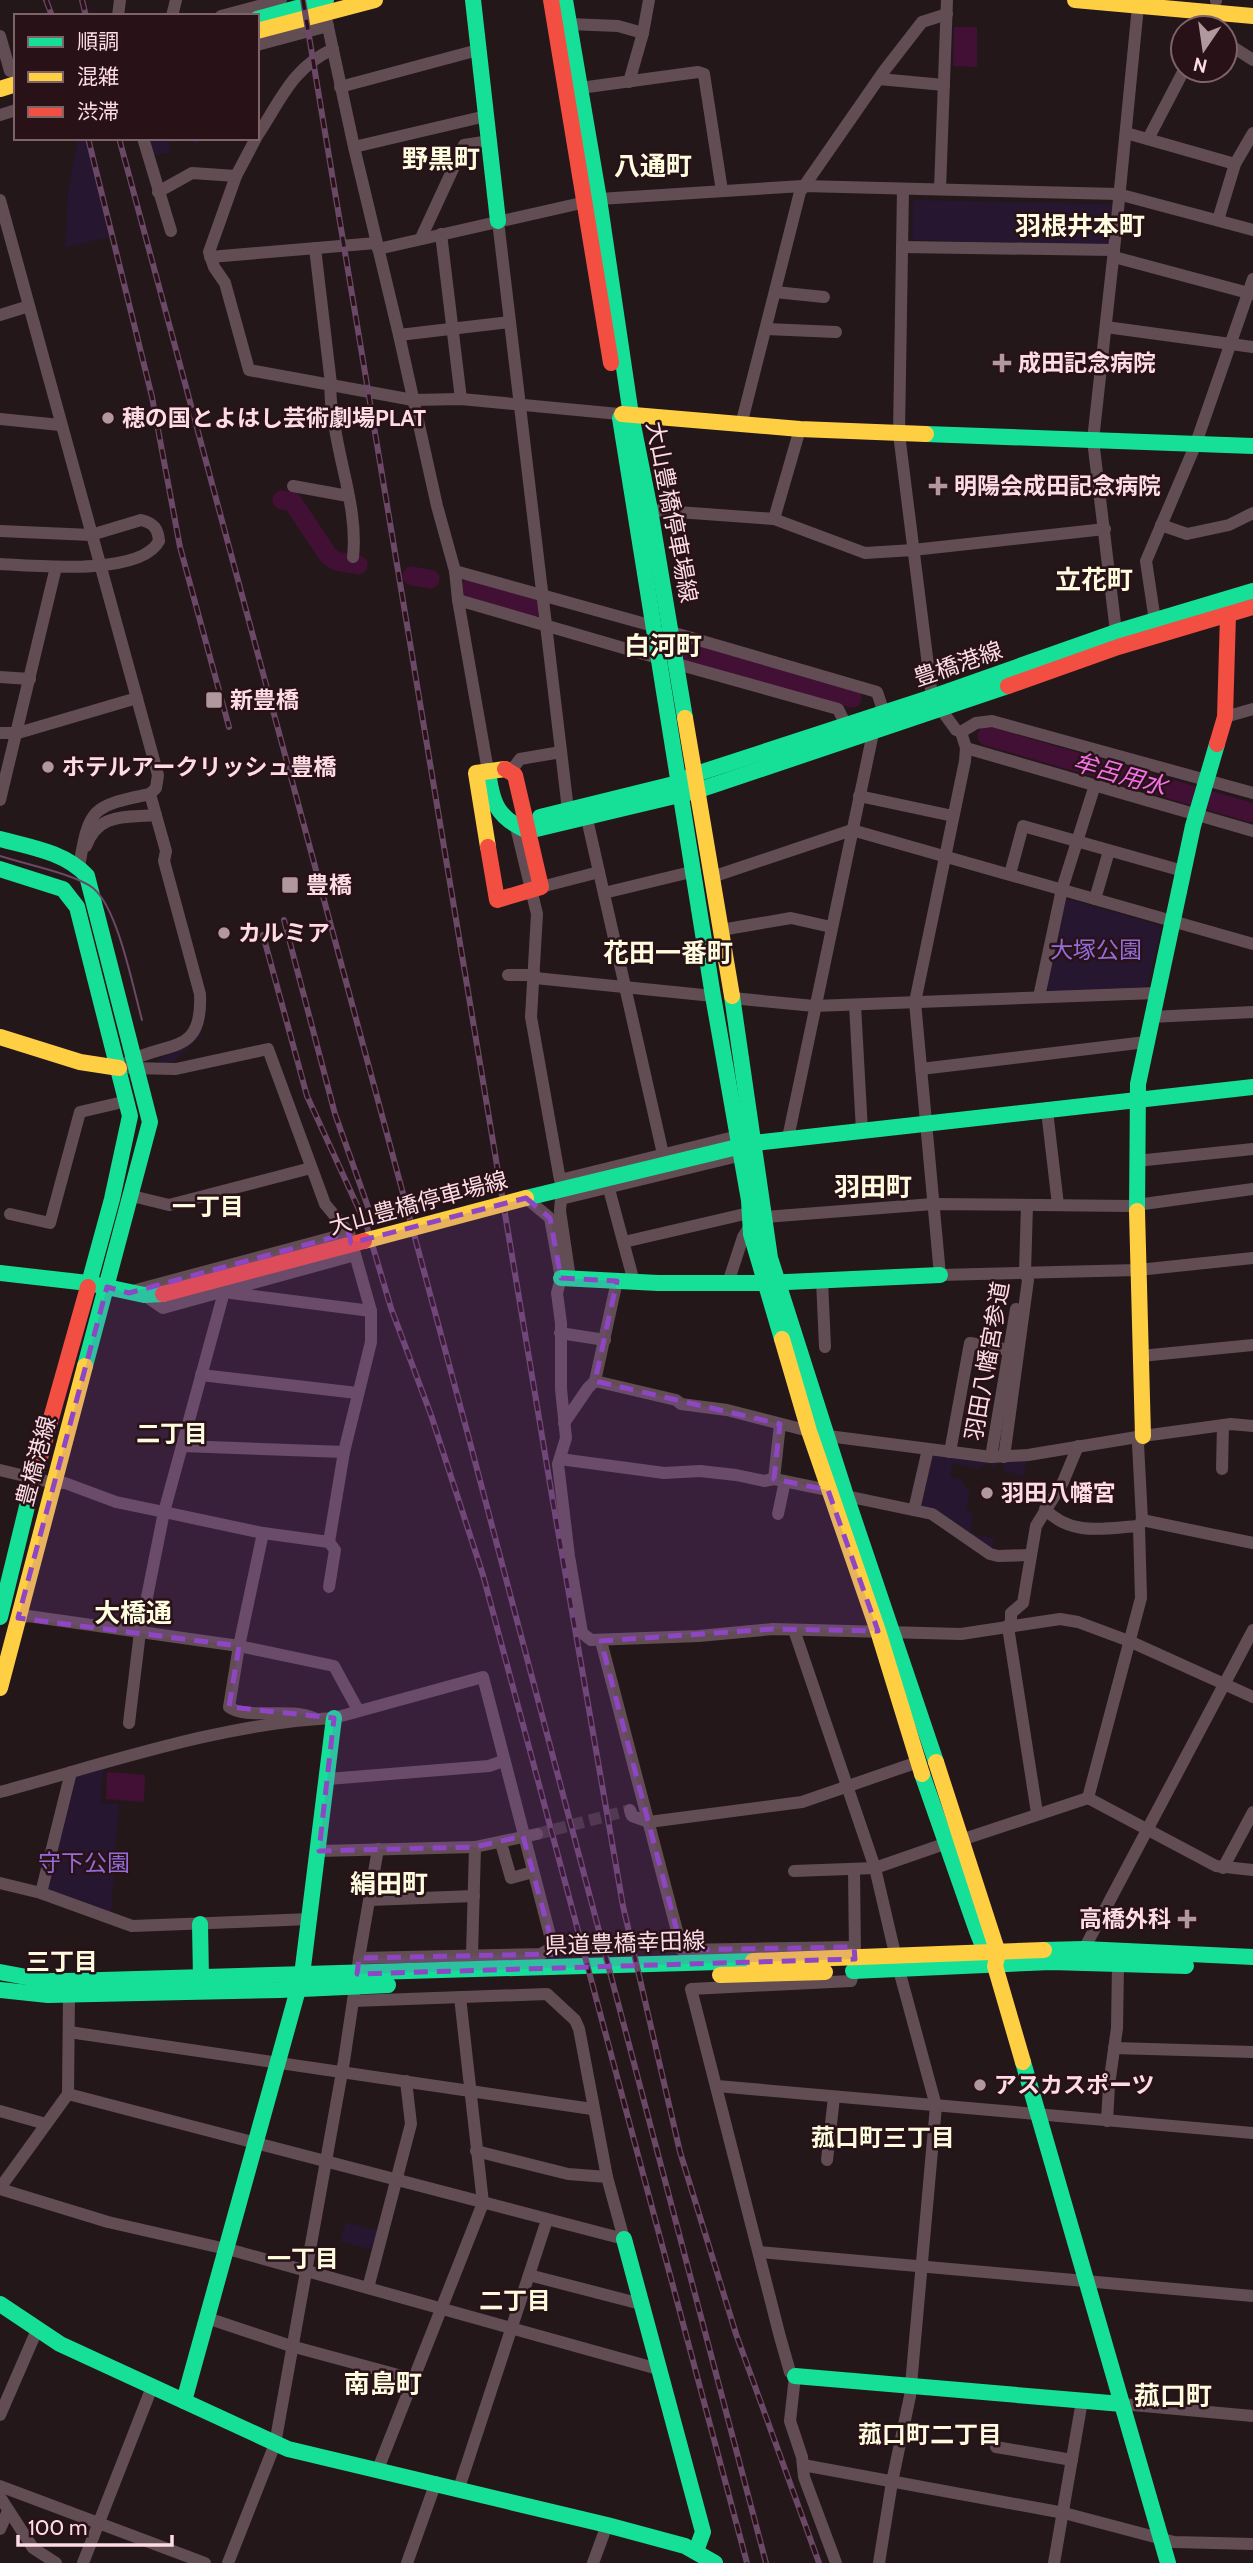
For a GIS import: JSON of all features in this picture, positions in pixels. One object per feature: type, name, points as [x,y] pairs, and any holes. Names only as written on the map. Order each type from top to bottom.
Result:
[{"type":"street","points":[[228,14],[279,0]]},
{"type":"street","points":[[259,30],[375,0]]},
{"type":"street","points":[[473,0],[568,810]]},
{"type":"street","name":"大山豊橋停車場線","points":[[551,0],[592,201]]},
{"type":"street","name":"大山豊橋停車場線","points":[[565,0],[580,88],[592,201],[625,415],[653,627],[687,786],[712,877],[732,998],[743,1145]]},
{"type":"street","points":[[629,82],[649,0]]},
{"type":"street","points":[[940,189],[947,0]]},
{"type":"street","points":[[1075,0],[1138,6],[1211,8],[1253,4]]},
{"type":"street","points":[[1116,632],[1093,440],[1138,6]]},
{"type":"street","points":[[1211,8],[1253,16]]},
{"type":"street","points":[[259,19],[321,12]]},
{"type":"street","points":[[259,44],[321,12]]},
{"type":"street","points":[[321,12],[333,49],[437,506],[455,571],[457,600],[492,802],[519,822],[587,819],[687,786]]},
{"type":"street","points":[[741,425],[803,186],[922,22],[947,14]]},
{"type":"street","points":[[569,24],[618,26],[643,33]]},
{"type":"street","points":[[0,36],[10,75],[0,89]]},
{"type":"street","points":[[259,134],[299,71],[315,57],[333,49]]},
{"type":"street","points":[[340,87],[478,50]]},
{"type":"street","points":[[580,88],[698,72],[704,74],[722,191]]},
{"type":"street","points":[[879,79],[944,85]]},
{"type":"street","points":[[1148,139],[1177,84]]},
{"type":"street","points":[[354,147],[486,116]]},
{"type":"street","points":[[1218,220],[1235,164],[1253,132]]},
{"type":"street","points":[[1126,133],[1235,164]]},
{"type":"street","points":[[144,140],[171,231]]},
{"type":"street","points":[[255,140],[236,176],[209,252],[225,283],[249,370],[413,400],[461,399],[741,425],[899,434],[1253,446]]},
{"type":"street","points":[[421,238],[464,145],[489,141]]},
{"type":"street","points":[[158,192],[192,173],[236,176]]},
{"type":"street","points":[[211,257],[315,248],[377,246],[592,201],[803,186],[1120,195],[1253,230]]},
{"type":"street","points":[[903,188],[899,434],[913,551],[937,703],[956,730],[961,732]]},
{"type":"street","points":[[0,200],[5,236],[29,306],[158,775],[156,788],[150,794],[112,802],[94,812],[86,830],[71,897]]},
{"type":"street","points":[[441,234],[461,399]]},
{"type":"street","points":[[902,247],[1114,254],[1250,294]]},
{"type":"street","points":[[315,248],[330,393],[337,449],[348,496],[353,557]]},
{"type":"street","points":[[1155,621],[1146,561],[1195,446],[1253,279]]},
{"type":"street","points":[[775,292],[824,297]]},
{"type":"street","points":[[0,314],[29,306]]},
{"type":"street","points":[[399,335],[510,322]]},
{"type":"street","points":[[1105,327],[1253,347]]},
{"type":"street","points":[[765,328],[836,332]]},
{"type":"street","name":"大山豊橋停車場線","points":[[625,415],[650,510],[676,659],[695,871],[713,996],[743,1145]]},
{"type":"street","points":[[0,419],[60,425]]},
{"type":"street","points":[[774,519],[800,429]]},
{"type":"street","points":[[293,486],[348,496]]},
{"type":"street","points":[[650,510],[774,519],[865,552],[913,551],[1105,529]]},
{"type":"street","points":[[1161,526],[1187,534],[1229,525],[1253,513]]},
{"type":"street","points":[[0,531],[91,535],[141,520],[149,522],[158,533],[159,541],[150,552],[100,567],[0,564]]},
{"type":"street","points":[[0,800],[56,567]]},
{"type":"street","points":[[455,571],[653,627]]},
{"type":"street","name":"豊橋港線","points":[[687,786],[873,733],[937,703],[1116,632],[1253,591]]},
{"type":"street","points":[[457,600],[546,626],[658,653]]},
{"type":"street","name":"豊橋港線","points":[[687,786],[846,725],[884,713],[937,703],[1253,607]]},
{"type":"street","points":[[1088,1798],[1141,1598],[1138,1444],[1143,1436],[1136,1100],[1183,871],[1201,797],[1225,717],[1228,615]]},
{"type":"street","points":[[671,633],[877,692],[884,713]]},
{"type":"street","points":[[676,659],[838,709],[846,725]]},
{"type":"street","points":[[0,677],[30,679]]},
{"type":"street","points":[[0,733],[18,733],[136,698]]},
{"type":"street","points":[[1225,717],[1253,709]]},
{"type":"street","points":[[961,732],[976,723],[992,721],[1201,797],[1253,831]]},
{"type":"street","points":[[940,1275],[924,1125],[915,1002],[965,754],[961,732]]},
{"type":"street","points":[[788,1138],[873,733]]},
{"type":"street","points":[[511,771],[520,760],[561,752]]},
{"type":"street","points":[[965,754],[973,752],[1096,785],[1201,797],[1253,793]]},
{"type":"street","points":[[600,872],[536,888],[497,900],[476,773],[505,769],[514,775],[519,822],[536,888],[535,976],[531,1017],[560,1180],[663,1154],[1253,1087]]},
{"type":"street","points":[[1039,997],[1062,889],[1096,785]]},
{"type":"street","points":[[519,822],[687,786]]},
{"type":"street","points":[[0,1037],[80,1062],[119,1068],[182,1042],[198,1026],[201,1013],[200,994],[164,861],[166,851],[150,794]]},
{"type":"street","points":[[859,796],[953,816]]},
{"type":"street","points":[[79,867],[89,840],[102,823],[156,815]]},
{"type":"street","points":[[587,819],[663,1154]]},
{"type":"street","points":[[1010,874],[1023,826],[1183,871]]},
{"type":"street","points":[[712,877],[852,830],[1253,944]]},
{"type":"street","points":[[0,839],[61,858],[79,867],[87,876],[136,1063],[150,1122],[107,1287]]},
{"type":"street","points":[[1095,899],[1109,850]]},
{"type":"street","points":[[0,869],[63,889],[77,907],[131,1116],[88,1283]]},
{"type":"street","points":[[604,893],[695,871]]},
{"type":"street","points":[[721,930],[791,918],[831,927]]},
{"type":"street","points":[[508,975],[713,996]]},
{"type":"street","points":[[732,998],[814,1006],[1156,993]]},
{"type":"street","points":[[855,1005],[862,1131]]},
{"type":"street","points":[[1151,1017],[1253,1012]]},
{"type":"street","points":[[920,1069],[1146,1042]]},
{"type":"street","points":[[136,1063],[176,1069],[268,1049],[326,1204],[349,1233],[371,1311],[371,1342],[344,1452],[330,1542],[335,1550],[329,1587]]},
{"type":"street","points":[[10,1214],[50,1223],[80,1112],[127,1101]]},
{"type":"street","points":[[1048,1111],[1058,1205]]},
{"type":"street","points":[[743,1145],[609,1189],[561,1199],[566,1278],[557,1293],[566,1438],[558,1464],[582,1633],[591,1640],[601,1641],[774,1629],[961,1634],[1060,1619],[1078,1622],[1129,1641],[1253,1697]]},
{"type":"street","points":[[743,1145],[755,1219],[770,1258],[770,1282],[809,1431],[828,1490],[886,1632],[918,1762],[954,1842]]},
{"type":"street","name":"大山豊橋停車場線","points":[[0,1273],[88,1283],[136,1294],[163,1294],[526,1198],[743,1145]]},
{"type":"street","points":[[1136,1161],[1253,1149]]},
{"type":"street","points":[[132,1196],[169,1205],[311,1168]]},
{"type":"street","points":[[609,1189],[634,1282]]},
{"type":"street","points":[[624,1242],[755,1219],[933,1204],[1137,1205],[1253,1189]]},
{"type":"street","points":[[526,1198],[550,1218],[566,1278]]},
{"type":"street","points":[[998,1457],[1027,1280],[1027,1205]]},
{"type":"street","points":[[728,1283],[743,1237],[755,1219]]},
{"type":"street","points":[[136,1294],[349,1233]]},
{"type":"street","points":[[136,1294],[163,1308],[355,1255]]},
{"type":"street","points":[[566,1278],[634,1282],[770,1282],[1138,1270],[1253,1258]]},
{"type":"street","name":"羽田八幡宮参道","points":[[998,1457],[1009,1350],[1021,1280],[1025,1273]]},
{"type":"street","points":[[821,1280],[825,1347]]},
{"type":"street","points":[[564,1423],[595,1381],[617,1281]]},
{"type":"street","points":[[770,1282],[828,1436],[886,1632],[1004,1993],[1168,2563]]},
{"type":"street","name":"豊橋港線","points":[[0,1616],[34,1479],[88,1283]]},
{"type":"street","name":"豊橋港線","points":[[0,1688],[107,1287]]},
{"type":"street","points":[[224,1292],[371,1311]]},
{"type":"street","points":[[130,1724],[140,1632],[164,1512],[224,1292]]},
{"type":"street","points":[[561,1332],[605,1340]]},
{"type":"street","points":[[950,1452],[970,1343],[1009,1350]]},
{"type":"street","points":[[1141,1356],[1253,1345]]},
{"type":"street","points":[[201,1375],[357,1393]]},
{"type":"street","points":[[595,1381],[676,1400],[681,1404],[727,1410],[809,1431]]},
{"type":"street","points":[[778,1514],[780,1424]]},
{"type":"street","points":[[828,1436],[998,1457],[1028,1455],[1223,1426],[1253,1426]]},
{"type":"street","points":[[1222,1469],[1223,1426]]},
{"type":"street","points":[[181,1446],[344,1452]]},
{"type":"street","points":[[1037,1813],[1008,1627],[1011,1613],[1023,1603],[1036,1526],[1063,1482],[1078,1446]]},
{"type":"street","points":[[914,1510],[928,1449]]},
{"type":"street","points":[[559,1459],[664,1473],[700,1471],[764,1481],[780,1480],[828,1490]]},
{"type":"street","points":[[0,1469],[34,1479],[65,1483],[116,1502],[263,1533],[330,1542]]},
{"type":"street","points":[[846,1496],[932,1514],[990,1554],[1030,1555]]},
{"type":"street","points":[[1045,1509],[1077,1529],[1092,1531],[1140,1523],[1253,1543]]},
{"type":"street","points":[[263,1533],[228,1702],[231,1710],[244,1713],[304,1714],[314,1718]]},
{"type":"street","points":[[0,1616],[28,1616],[239,1646],[334,1667],[358,1710]]},
{"type":"street","points":[[794,1630],[875,1868],[936,2106],[911,2387],[879,2563]]},
{"type":"street","points":[[1084,1949],[1253,1630]]},
{"type":"street","points":[[601,1641],[682,1950],[854,1959]]},
{"type":"street","points":[[0,1791],[240,1730],[314,1718],[334,1718],[483,1677],[553,1947],[541,1954],[472,1955],[356,1980]]},
{"type":"street","points":[[184,2401],[300,1982],[311,1919],[334,1718]]},
{"type":"street","points":[[328,1779],[489,1766],[503,1761]]},
{"type":"street","points":[[630,1810],[632,1816],[649,1822],[802,1802],[918,1762]]},
{"type":"street","points":[[41,1894],[71,1772]]},
{"type":"street","points":[[794,1871],[875,1868],[1088,1798],[1223,1868],[1253,1870]]},
{"type":"street","points":[[1223,1868],[1253,1812]]},
{"type":"street","points":[[319,1851],[475,1847],[537,1834]]},
{"type":"street","points":[[502,1843],[511,1878],[533,1872]]},
{"type":"street","points":[[472,1955],[475,1847]]},
{"type":"street","points":[[228,2563],[275,2444],[342,2070],[378,1849]]},
{"type":"street","points":[[853,1869],[854,1959],[851,1981],[691,1989],[790,2372],[795,2376],[1253,2416]]},
{"type":"street","points":[[0,1883],[41,1894],[132,1926],[311,1919]]},
{"type":"street","points":[[370,1900],[474,1896]]},
{"type":"street","points":[[200,1924],[201,1978]]},
{"type":"street","name":"県道豊橋幸田線","points":[[0,1990],[48,1995],[854,1959],[898,1964],[1084,1949],[1253,1957]]},
{"type":"street","name":"県道豊橋幸田線","points":[[993,1958],[1253,1969]]},
{"type":"street","points":[[1107,2121],[1117,2028],[1118,1964]]},
{"type":"street","name":"県道豊橋幸田線","points":[[0,1972],[58,1981],[201,1978],[300,1982]]},
{"type":"street","points":[[356,1980],[460,1997],[547,1994],[575,2020],[579,2029],[592,2109],[607,2176],[703,2532],[696,2551]]},
{"type":"street","points":[[69,1994],[68,2094],[0,2188],[108,2222],[225,2249],[658,2369]]},
{"type":"street","points":[[378,2469],[483,2203],[460,1997]]},
{"type":"street","points":[[69,2032],[342,2070],[592,2109]]},
{"type":"street","points":[[1114,2048],[1253,2052]]},
{"type":"street","points":[[368,2288],[411,2124],[406,2081]]},
{"type":"street","points":[[717,2086],[1253,2133]]},
{"type":"street","points":[[68,2094],[624,2239]]},
{"type":"street","points":[[827,2160],[834,2097]]},
{"type":"street","points":[[0,2111],[46,2124]]},
{"type":"street","points":[[476,2151],[568,2174],[607,2176]]},
{"type":"street","points":[[459,2488],[547,2220]]},
{"type":"street","points":[[759,2252],[1253,2296]]},
{"type":"street","points":[[529,2275],[641,2304]]},
{"type":"street","points":[[0,2304],[60,2344],[288,2449],[607,2525],[696,2551],[715,2563]]},
{"type":"street","points":[[207,2318],[291,2346],[414,2379]]},
{"type":"street","points":[[0,2416],[37,2330]]},
{"type":"street","points":[[795,2376],[790,2421],[804,2477],[836,2563]]},
{"type":"street","points":[[83,2563],[152,2387]]},
{"type":"street","points":[[1054,2563],[1082,2402]]},
{"type":"street","points":[[996,2447],[1072,2460]]},
{"type":"street","points":[[803,2465],[1064,2513],[1174,2542],[1253,2544]]},
{"type":"street","points":[[407,2563],[436,2483]]},
{"type":"street","points":[[0,2486],[205,2563]]},
{"type":"street","points":[[0,2497],[33,2548],[56,2563]]},
{"type":"street","points":[[0,2529],[8,2511]]},
{"type":"street","points":[[593,2563],[607,2525]]},
{"type":"highlighted area","points":[[526,1198],[550,1218],[561,1278],[617,1281],[595,1381],[780,1424],[774,1479],[828,1490],[878,1631],[773,1629],[601,1641],[682,1950],[854,1947],[855,1959],[357,1974],[359,1958],[555,1954],[523,1836],[475,1847],[319,1851],[334,1718],[229,1707],[239,1646],[18,1618],[107,1287],[129,1293],[349,1233],[351,1243]]},
{"type":"green space","points":[[78,140],[86,140],[109,237],[65,248],[68,193]]},
{"type":"green space","points":[[148,140],[182,140],[169,143],[171,152],[152,156]]},
{"type":"green space","points":[[913,201],[1109,204],[1113,208],[1109,244],[1105,247],[915,240],[912,237]]},
{"type":"green space","name":"大塚公園","points":[[1068,899],[1158,925],[1161,929],[1145,987],[1050,992],[1047,988],[1064,901]]},
{"type":"green space","points":[[201,1030],[201,1036],[174,1061],[165,1064],[156,1060],[185,1047]]},
{"type":"green space","points":[[933,1454],[1027,1459],[1023,1476],[1003,1471],[1004,1464],[996,1462],[994,1469],[989,1463],[978,1469],[953,1463],[950,1476],[960,1479],[970,1492],[966,1511],[971,1512],[973,1517],[970,1533],[994,1538],[992,1551],[920,1508]]},
{"type":"green space","name":"守下公園","points":[[104,1768],[101,1803],[119,1804],[111,1914],[48,1892],[46,1888],[73,1775]]},
{"type":"green space","points":[[346,2222],[379,2231],[373,2250],[340,2241]]},
{"type":"shaded area","points":[[954,27],[977,27],[977,67],[953,66]]},
{"type":"shaded area","points":[[107,1772],[145,1775],[144,1802],[106,1799]]},
{"type":"waterway","name":"牟呂用水","points":[[282,500],[292,501],[328,555],[336,561],[358,565]]},
{"type":"waterway","name":"牟呂用水","points":[[412,576],[430,579]]},
{"type":"waterway","name":"牟呂用水","points":[[469,589],[532,608]]},
{"type":"waterway","name":"牟呂用水","points":[[689,653],[852,698]]},
{"type":"waterway","name":"牟呂用水","points":[[987,736],[1253,813]]},
{"type":"tunnel","points":[[537,1834],[630,1810]]},
{"type":"tram line","points":[[0,856],[74,878],[93,888],[102,898],[124,950],[142,1020]]},
{"type":"railway","points":[[46,0],[51,14]]},
{"type":"railway","points":[[82,0],[86,14]]},
{"type":"railway","points":[[303,0],[552,1496],[623,1906],[680,2152],[736,2334],[819,2563]]},
{"type":"railway","points":[[88,140],[152,397],[180,547],[229,727]]},
{"type":"railway","points":[[120,140],[468,1435],[766,2563]]},
{"type":"railway","points":[[284,920],[335,1114],[368,1207]]},
{"type":"railway","points":[[263,935],[307,1096],[367,1227],[391,1308],[431,1415],[483,1575],[747,2563]]},
{"type":"traffic: fast","points":[[259,18],[326,0]]},
{"type":"traffic: fast","points":[[473,0],[498,221]]},
{"type":"traffic: fast","points":[[565,0],[599,199],[631,415],[685,718]]},
{"type":"traffic: fast","points":[[620,418],[713,996],[749,1200],[751,1234],[782,1339]]},
{"type":"traffic: fast","points":[[926,434],[1253,446]]},
{"type":"traffic: fast","points":[[540,817],[678,783],[693,775],[932,697],[1116,632],[1253,591]]},
{"type":"traffic: fast","points":[[488,771],[498,808],[509,821],[528,831],[696,791],[1008,686]]},
{"type":"traffic: fast","points":[[1137,1211],[1138,1084],[1193,826],[1217,744]]},
{"type":"traffic: fast","points":[[0,839],[58,856],[87,876],[150,1122],[85,1366]]},
{"type":"traffic: fast","points":[[0,869],[63,889],[77,907],[130,1116],[112,1199],[88,1287]]},
{"type":"traffic: fast","points":[[732,996],[770,1258],[846,1496],[936,1762]]},
{"type":"traffic: fast","points":[[526,1198],[754,1143],[1253,1087]]},
{"type":"traffic: fast","points":[[0,1273],[88,1283],[144,1295],[163,1294]]},
{"type":"traffic: fast","points":[[561,1278],[658,1283],[765,1283],[940,1275]]},
{"type":"traffic: fast","points":[[0,1617],[32,1486]]},
{"type":"traffic: fast","points":[[184,2401],[302,1975],[334,1718]]},
{"type":"traffic: fast","points":[[922,1774],[977,1931],[986,1954],[995,1966]]},
{"type":"traffic: fast","points":[[200,1924],[201,1978]]},
{"type":"traffic: fast","points":[[1044,1950],[1084,1949],[1253,1957]]},
{"type":"traffic: fast","points":[[0,1972],[48,1981],[68,1981],[753,1961]]},
{"type":"traffic: fast","points":[[853,1971],[1051,1962],[1186,1966]]},
{"type":"traffic: fast","points":[[0,1990],[48,1995],[388,1985]]},
{"type":"traffic: fast","points":[[1023,2062],[1168,2563]]},
{"type":"traffic: fast","points":[[624,2239],[703,2532],[696,2551]]},
{"type":"traffic: fast","points":[[0,2304],[60,2344],[288,2449],[607,2525],[685,2546],[715,2563]]},
{"type":"traffic: fast","points":[[795,2376],[1122,2404]]},
{"type":"traffic: slow","points":[[259,30],[375,0]]},
{"type":"traffic: slow","points":[[1075,0],[1253,16]]},
{"type":"traffic: slow","points":[[0,89],[14,85]]},
{"type":"traffic: slow","points":[[622,414],[800,429],[926,434]]},
{"type":"traffic: slow","points":[[685,718],[732,996]]},
{"type":"traffic: slow","points":[[488,847],[476,773],[505,769]]},
{"type":"traffic: slow","points":[[0,1037],[80,1062],[119,1068]]},
{"type":"traffic: slow","points":[[364,1241],[526,1198]]},
{"type":"traffic: slow","points":[[1137,1211],[1143,1436]]},
{"type":"traffic: slow","points":[[782,1339],[809,1431],[878,1631],[922,1774]]},
{"type":"traffic: slow","points":[[0,1688],[85,1366]]},
{"type":"traffic: slow","points":[[936,1762],[998,1953],[995,1966],[1023,2062]]},
{"type":"traffic: slow","points":[[753,1961],[1044,1950]]},
{"type":"traffic: slow","points":[[720,1975],[825,1972]]},
{"type":"traffic: jam","points":[[551,0],[611,363]]},
{"type":"traffic: jam","points":[[1008,686],[1118,647],[1253,607]]},
{"type":"traffic: jam","points":[[1217,744],[1225,717],[1228,615]]},
{"type":"traffic: jam","points":[[488,847],[497,900],[541,887],[515,775],[505,769]]},
{"type":"traffic: jam","points":[[163,1294],[364,1241]]},
{"type":"traffic: jam","points":[[32,1486],[88,1287]]},
{"type":"place","name":"成田記念病院","points":[[1002,363]]},
{"type":"place","name":"穂の国とよはし芸術劇場PLAT","points":[[108,418]]},
{"type":"place","name":"明陽会成田記念病院","points":[[938,486]]},
{"type":"place","name":"新豊橋","points":[[214,700]]},
{"type":"place","name":"ホテルアークリッシュ豊橋","points":[[48,767]]},
{"type":"place","name":"豊橋","points":[[290,885]]},
{"type":"place","name":"カルミア","points":[[224,933]]},
{"type":"place","name":"羽田八幡宮","points":[[987,1493]]},
{"type":"place","name":"高橋外科","points":[[1187,1919]]},
{"type":"place","name":"アスカスポーツ","points":[[980,2085]]},
{"type":"district","name":"野黒町","points":[[441,159]]},
{"type":"district","name":"八通町","points":[[653,166]]},
{"type":"district","name":"羽根井本町","points":[[1080,226]]},
{"type":"district","name":"立花町","points":[[1094,580]]},
{"type":"district","name":"白河町","points":[[663,646]]},
{"type":"district","name":"花田一番町","points":[[668,953]]},
{"type":"district","name":"羽田町","points":[[873,1187]]},
{"type":"district","name":"一丁目","points":[[208,1206]]},
{"type":"district","name":"二丁目","points":[[172,1433]]},
{"type":"district","name":"大橋通","points":[[133,1613]]},
{"type":"district","name":"絹田町","points":[[389,1884]]},
{"type":"district","name":"三丁目","points":[[62,1961]]},
{"type":"district","name":"菰口町三丁目","points":[[883,2137]]},
{"type":"district","name":"一丁目","points":[[303,2258]]},
{"type":"district","name":"二丁目","points":[[515,2300]]},
{"type":"district","name":"南島町","points":[[383,2384]]},
{"type":"district","name":"菰口町","points":[[1173,2396]]},
{"type":"district","name":"菰口町二丁目","points":[[930,2434]]}]
